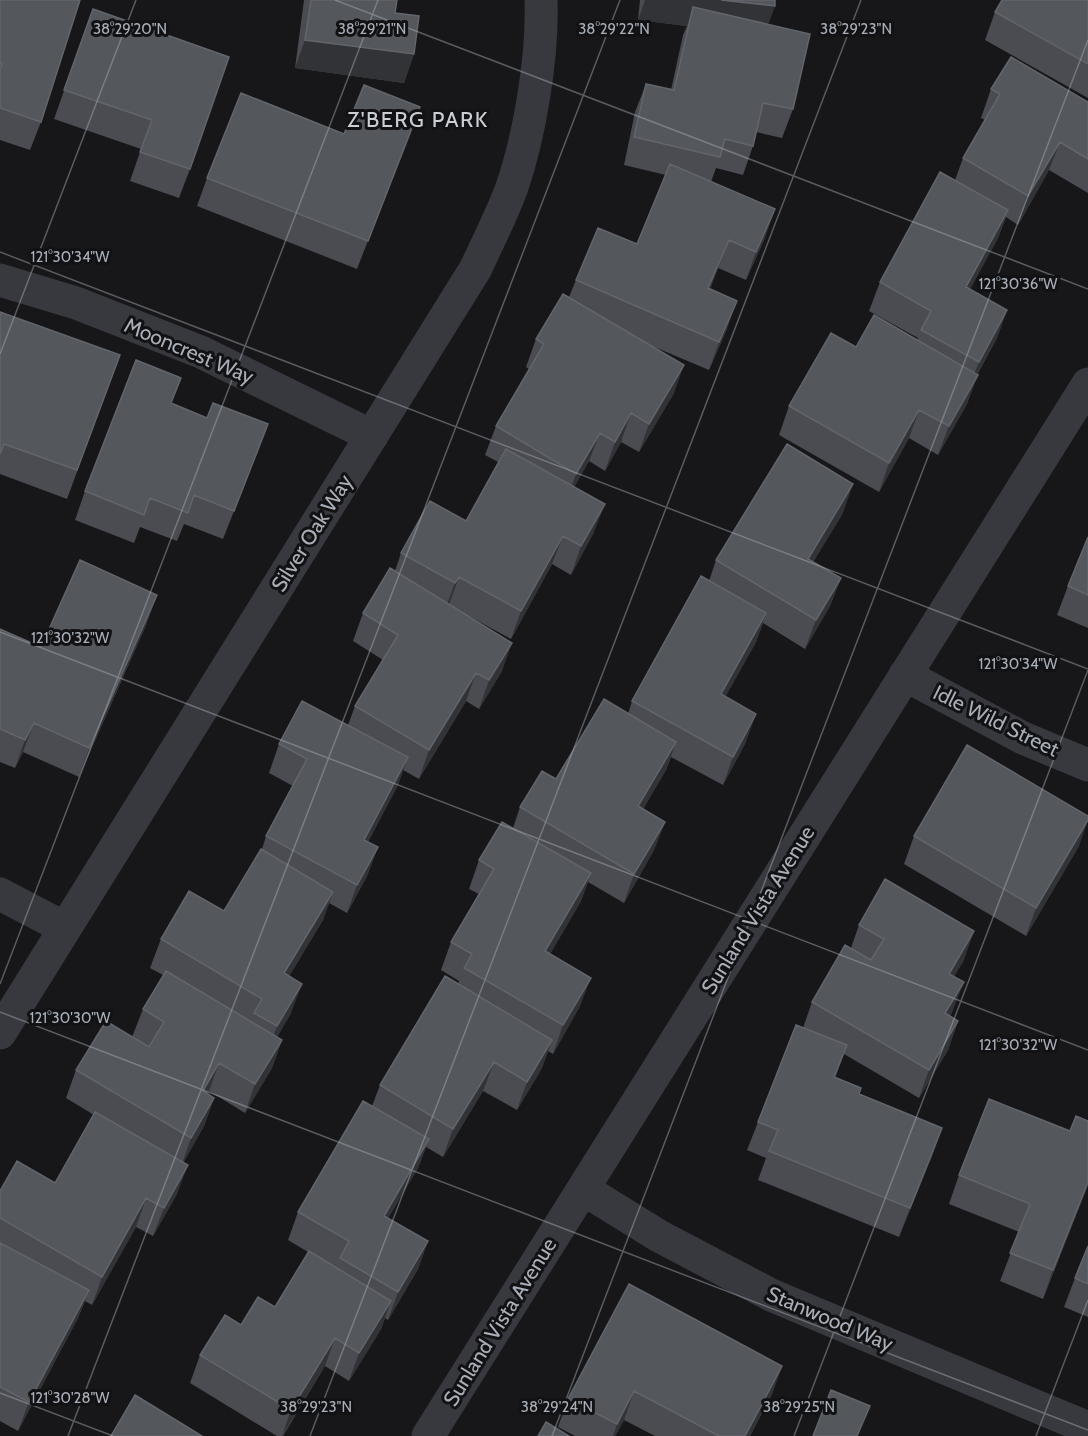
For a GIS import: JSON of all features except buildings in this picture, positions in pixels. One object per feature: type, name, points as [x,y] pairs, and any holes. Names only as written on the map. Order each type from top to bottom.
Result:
[{"type":"street","name":"Silver Oak Way","points":[[0,1033],[476,268],[512,187],[531,111],[542,23],[541,0]]},
{"type":"street","name":"Mooncrest Way","points":[[0,280],[76,303],[201,352],[372,436]]},
{"type":"street","name":"Sunland Vista Avenue","points":[[428,1436],[1088,384]]},
{"type":"street","name":"Idle Wild Street","points":[[905,675],[1023,738],[1088,765]]},
{"type":"street","points":[[0,894],[65,928]]},
{"type":"street","name":"Stanwood Way","points":[[583,1189],[658,1236],[771,1295],[1088,1428]]},
{"type":"district","name":"Z'BERG PARK","points":[[418,119]]}]
